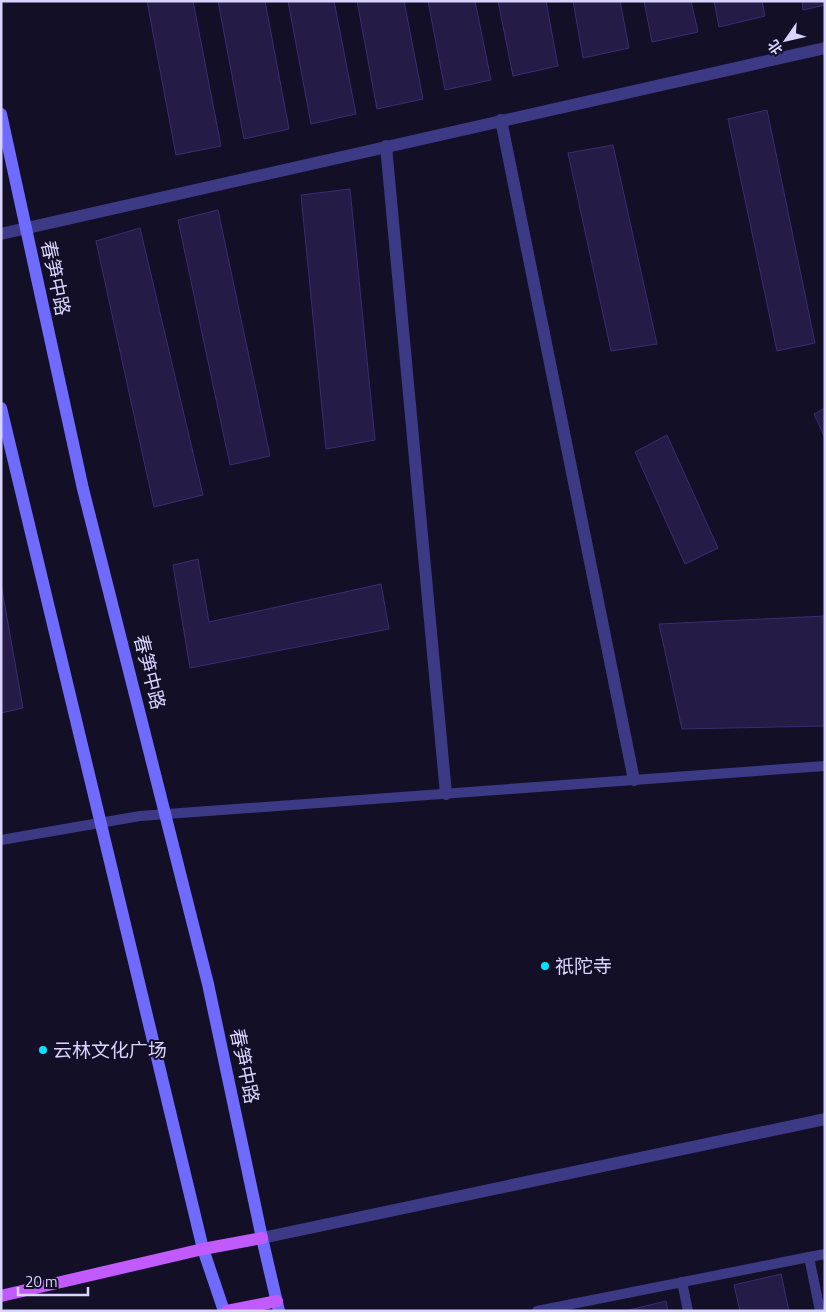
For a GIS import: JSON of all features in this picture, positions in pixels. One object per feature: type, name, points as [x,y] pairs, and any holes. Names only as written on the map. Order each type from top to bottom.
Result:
[{"type":"main road","name":"春笋中路","points":[[1,114],[83,489],[167,814],[208,984],[278,1306]]},
{"type":"main road","points":[[1,408],[203,1249],[225,1311],[278,1306]]},
{"type":"main road","points":[[1,1296],[203,1249],[262,1238]]},
{"type":"street","points":[[1,234],[825,48]]},
{"type":"street","points":[[501,120],[634,780]]},
{"type":"street","points":[[386,146],[446,794]]},
{"type":"street","points":[[262,1238],[825,1119]]},
{"type":"lane","points":[[1,840],[167,814],[825,766]]},
{"type":"lane","points":[[537,1311],[567,1308],[682,1282],[825,1254]]},
{"type":"lane","points":[[809,1257],[820,1311]]},
{"type":"lane","points":[[682,1282],[688,1311]]},
{"type":"building","points":[[147,1],[193,1],[221,146],[176,155]]},
{"type":"building","points":[[218,1],[265,1],[289,129],[244,139]]},
{"type":"building","points":[[288,1],[334,1],[356,114],[311,124]]},
{"type":"building","points":[[357,1],[404,1],[423,99],[377,109]]},
{"type":"building","points":[[428,1],[475,1],[491,80],[445,90]]},
{"type":"building","points":[[498,1],[546,1],[558,66],[513,76]]},
{"type":"building","points":[[573,1],[620,1],[629,48],[583,58]]},
{"type":"building","points":[[644,1],[691,1],[698,32],[652,42]]},
{"type":"building","points":[[714,1],[762,1],[765,16],[719,27]]},
{"type":"building","points":[[802,1],[825,1],[825,5],[803,10]]},
{"type":"building","points":[[767,110],[815,343],[777,351],[728,119]]},
{"type":"building","points":[[613,145],[657,344],[611,351],[568,153]]},
{"type":"building","points":[[350,189],[375,440],[326,449],[301,195]]},
{"type":"building","points":[[218,210],[270,456],[230,465],[178,220]]},
{"type":"building","points":[[140,228],[203,495],[154,507],[96,241]]},
{"type":"building","points":[[825,408],[825,438],[814,414]]},
{"type":"building","points":[[667,435],[718,548],[685,564],[635,452]]},
{"type":"building","points":[[198,559],[209,622],[381,584],[389,629],[190,668],[173,565]]},
{"type":"building","points":[[1,584],[23,708],[1,713]]},
{"type":"building","points":[[825,616],[825,726],[682,729],[659,624]]},
{"type":"building","points":[[781,1274],[789,1311],[740,1311],[734,1285]]},
{"type":"building","points":[[666,1301],[668,1311],[625,1311]]},
{"type":"place","name":"祇陀寺","points":[[545,966]]},
{"type":"place","name":"云林文化广场","points":[[43,1050]]}]
